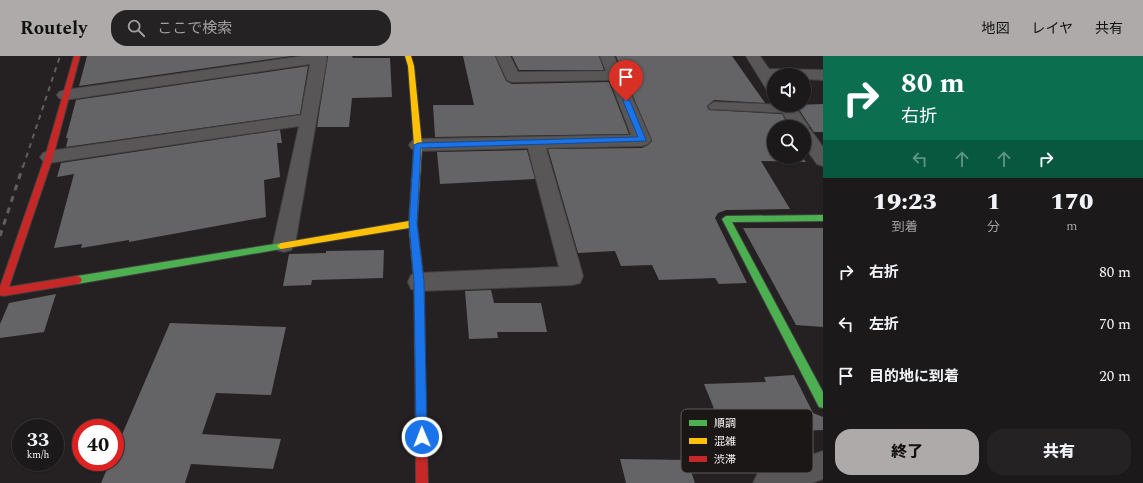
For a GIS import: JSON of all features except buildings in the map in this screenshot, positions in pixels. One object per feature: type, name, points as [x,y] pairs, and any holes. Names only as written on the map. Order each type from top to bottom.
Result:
[{"type":"street","points":[[77,56],[49,157],[3,292],[284,244],[413,224]]},
{"type":"street","points":[[408,56],[411,66],[418,145],[413,224],[419,282],[422,483]]},
{"type":"street","points":[[503,56],[512,76],[616,74]]},
{"type":"street","points":[[418,145],[535,141],[642,140],[616,74],[607,56]]},
{"type":"street","points":[[753,56],[767,77]]},
{"type":"street","points":[[65,95],[320,57],[284,244]]},
{"type":"street","points":[[765,74],[823,75]]},
{"type":"street","points":[[49,157],[309,119]]},
{"type":"street","points":[[812,139],[823,160]]},
{"type":"street","points":[[419,282],[572,276],[535,141]]},
{"type":"street","points":[[823,218],[726,219],[823,402]]},
{"type":"street","points":[[813,468],[823,465]]},
{"type":"street","points":[[768,483],[799,473]]},
{"type":"lane","points":[[714,106],[767,107]]},
{"type":"railway","points":[[23,167],[60,56]]},
{"type":"railway","points":[[0,236],[23,166]]},
{"type":"traffic: fast","points":[[823,218],[726,219],[823,403]]},
{"type":"traffic: fast","points":[[77,280],[281,246]]},
{"type":"traffic: slow","points":[[408,56],[411,66],[418,145],[413,224],[419,282],[420,362]]},
{"type":"traffic: slow","points":[[281,246],[413,224]]},
{"type":"traffic: jam","points":[[77,56],[49,157],[3,292],[77,280]]},
{"type":"traffic: jam","points":[[420,362],[422,483]]},
{"type":"route","points":[[422,437],[419,282],[413,224],[418,145],[535,141],[642,140],[626,101]]}]
